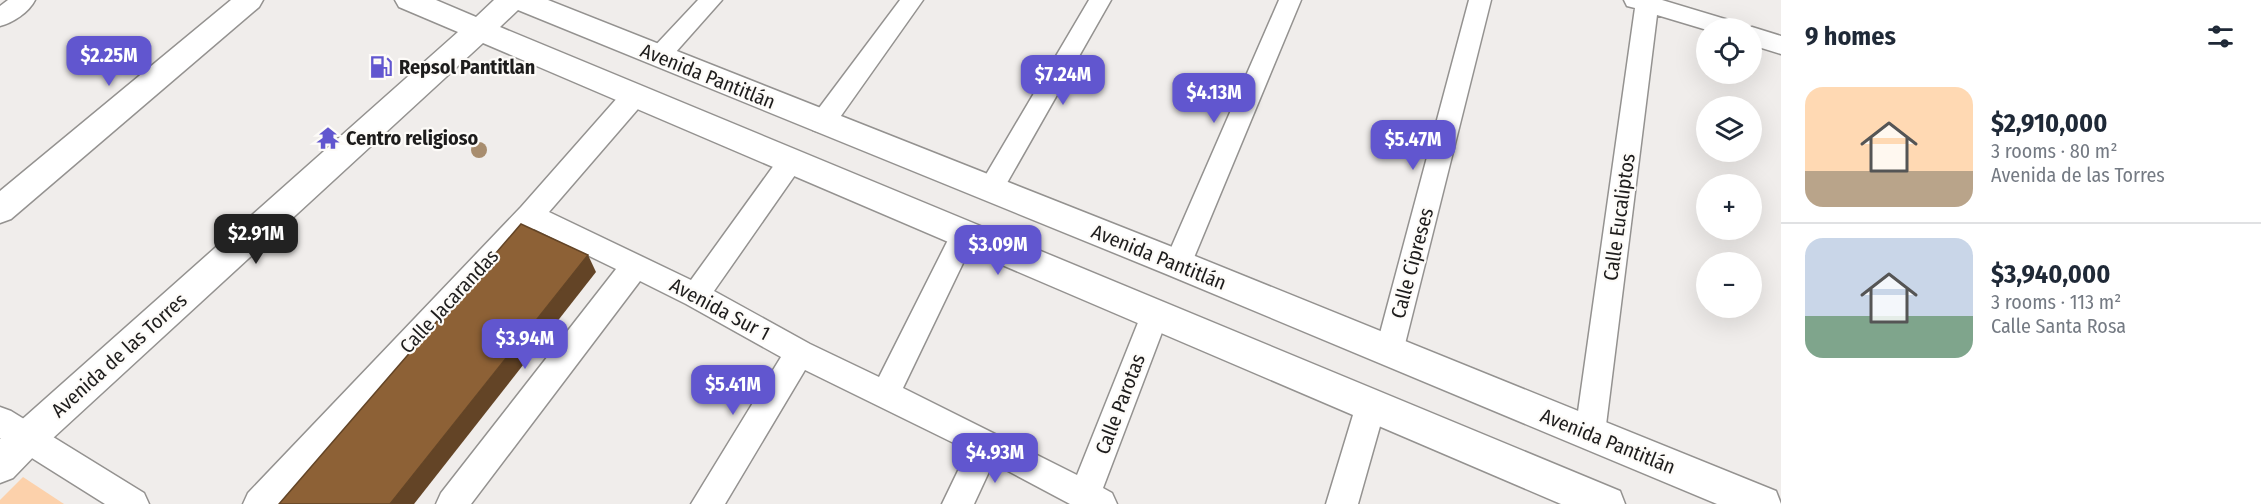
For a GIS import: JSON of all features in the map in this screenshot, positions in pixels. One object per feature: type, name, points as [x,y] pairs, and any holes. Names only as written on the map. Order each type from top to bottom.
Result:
[{"type":"main road","points":[[0,210],[249,0]]},
{"type":"main road","points":[[410,0],[1371,405],[1588,500]]},
{"type":"main road","points":[[479,30],[512,0]]},
{"type":"main road","name":"Avenida Pantitlán","points":[[520,0],[1178,264],[1762,504]]},
{"type":"main road","name":"Avenida de las Torres","points":[[0,465],[27,438],[479,30]]},
{"type":"street","points":[[0,18],[24,0]]},
{"type":"street","points":[[659,56],[711,0]]},
{"type":"street","points":[[822,123],[912,0]]},
{"type":"street","points":[[990,190],[1100,0]]},
{"type":"street","points":[[1178,264],[1290,0]]},
{"type":"street","name":"Calle Cipreses","points":[[1389,352],[1480,0]]},
{"type":"street","points":[[1644,1],[1696,18]]},
{"type":"street","name":"Calle Eucaliptos","points":[[1590,433],[1644,1]]},
{"type":"street","points":[[1762,39],[1781,45]]},
{"type":"street","name":"Calle Jacarandas","points":[[259,504],[530,215],[635,95]]},
{"type":"street","points":[[696,296],[791,161]]},
{"type":"street","name":"Avenida Sur 1","points":[[530,215],[636,265],[800,352],[987,444],[1093,500]]},
{"type":"street","points":[[885,394],[964,234]]},
{"type":"street","points":[[452,504],[636,265]]},
{"type":"street","name":"Calle Parotas","points":[[1093,500],[1155,314]]},
{"type":"street","points":[[707,504],[800,352]]},
{"type":"street","points":[[1342,504],[1371,405]]},
{"type":"street","points":[[0,420],[133,504]]},
{"type":"street","points":[[958,504],[987,444]]},
{"type":"shaded area","points":[[23,477],[64,504],[0,504],[0,500]]},
{"type":"building","points":[[521,224],[588,255],[390,504],[279,504]]},
{"type":"place","name":"Repsol Pantitlan","points":[[381,67]]},
{"type":"place","name":"Centro religioso","points":[[328,138]]}]
